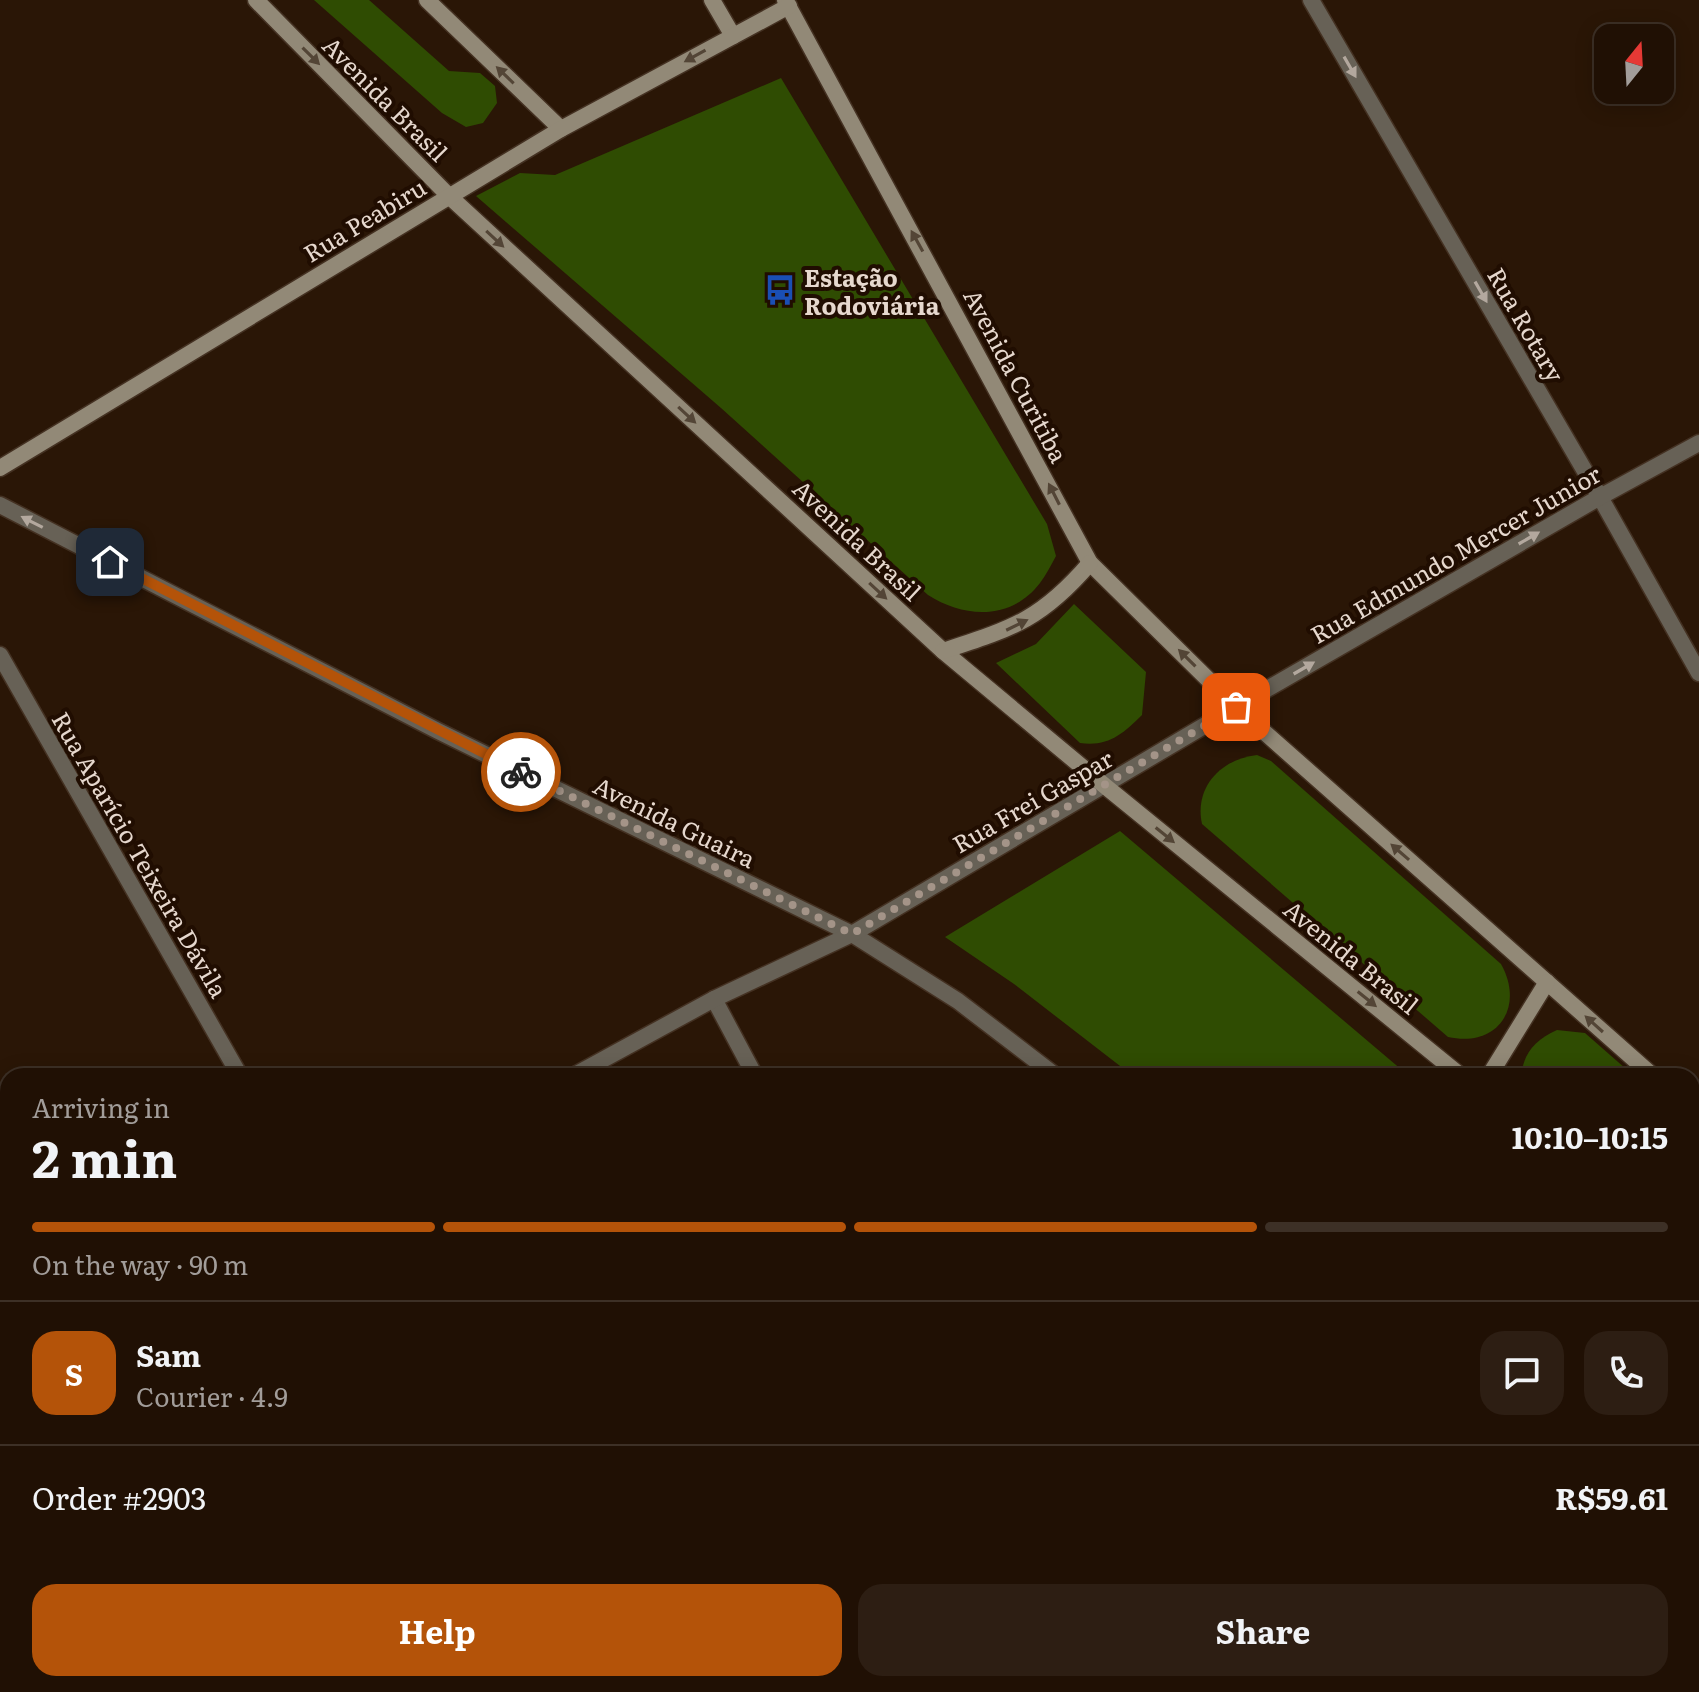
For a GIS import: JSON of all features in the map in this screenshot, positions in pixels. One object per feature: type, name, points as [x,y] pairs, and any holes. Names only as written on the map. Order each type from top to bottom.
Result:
[{"type":"main road","name":"Avenida Brasil","points":[[256,0],[449,196],[943,651],[1451,1068]]},
{"type":"main road","points":[[427,0],[561,129]]},
{"type":"main road","points":[[712,0],[733,36]]},
{"type":"main road","name":"Rua Peabiru","points":[[0,468],[561,129],[792,2]]},
{"type":"main road","name":"Avenida Curitiba","points":[[792,2],[1090,563]]},
{"type":"main road","points":[[943,651],[1004,631],[1034,617],[1060,598],[1090,563],[1236,707],[1644,1068]]},
{"type":"main road","points":[[1494,1068],[1547,982]]},
{"type":"street","name":"Rua Rotary","points":[[1311,0],[1699,673]]},
{"type":"street","name":"Rua Edmundo Mercer Junior","points":[[1236,707],[1699,443]]},
{"type":"street","name":"Avenida Guaira","points":[[0,505],[438,731],[852,934],[958,1001],[1046,1068]]},
{"type":"street","name":"Rua Aparício Teixeira Dávila","points":[[0,655],[235,1068]]},
{"type":"street","name":"Rua Frei Gaspar","points":[[852,934],[1236,707]]},
{"type":"street","points":[[588,1068],[714,999],[852,934]]},
{"type":"street","points":[[714,999],[751,1068]]},
{"type":"green space","points":[[314,0],[369,0],[449,71],[480,73],[495,86],[497,103],[483,123],[466,127],[442,113]]},
{"type":"green space","points":[[781,78],[1047,524],[1056,556],[1040,583],[1015,604],[1001,610],[972,611],[942,603],[928,595],[721,408],[476,196],[520,173],[555,175]]},
{"type":"green space","points":[[1074,604],[1146,672],[1142,715],[1121,733],[1099,743],[1080,743],[996,663],[1036,644]]},
{"type":"green space","points":[[1257,755],[1271,761],[1501,964],[1510,995],[1508,1009],[1493,1030],[1466,1039],[1448,1037],[1202,824],[1202,798],[1213,777],[1232,762]]},
{"type":"green space","points":[[1120,831],[1400,1068],[1123,1068],[1014,984],[945,937]]},
{"type":"green space","points":[[1557,1030],[1585,1033],[1625,1068],[1523,1068],[1532,1048]]},
{"type":"way so far","points":[[521,772],[852,934],[1236,707]]},
{"type":"place","name":"Estação Rodoviária","points":[[780,290]]},
{"type":"route","points":[[110,562],[521,772]]}]
